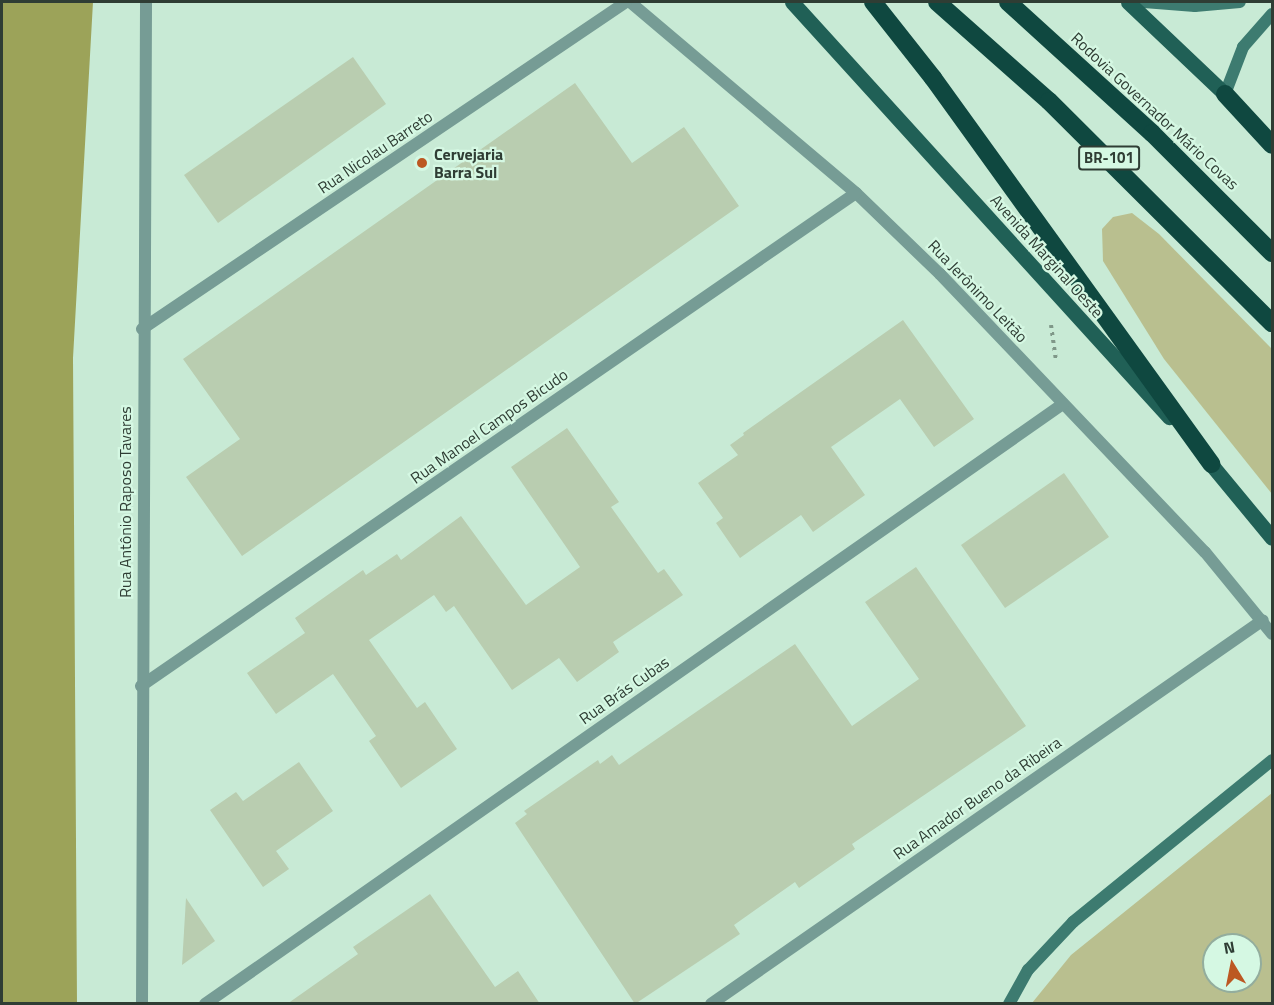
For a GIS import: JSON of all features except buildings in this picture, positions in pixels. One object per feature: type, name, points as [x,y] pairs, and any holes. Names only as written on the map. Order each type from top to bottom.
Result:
[{"type":"highway","points":[[873,2],[933,78],[1211,464]]},
{"type":"highway","name":"BR-101","points":[[937,2],[1089,139],[1272,323]]},
{"type":"highway","name":"Rodovia Governador Mário Covas","points":[[1008,2],[1152,133],[1272,254]]},
{"type":"highway","points":[[1225,94],[1272,144]]},
{"type":"main road","name":"Avenida Marginal Oeste","points":[[792,2],[1211,464],[1272,538]]},
{"type":"main road","points":[[1128,2],[1225,94],[1243,47],[1272,14]]},
{"type":"main road","points":[[1144,2],[1195,6],[1240,2]]},
{"type":"main road","points":[[1009,1004],[1028,970],[1073,922],[1272,760]]},
{"type":"street","name":"Rua Antônio Raposo Tavares","points":[[142,1004],[142,329],[146,2]]},
{"type":"street","name":"Rua Nicolau Barreto","points":[[142,329],[626,2]]},
{"type":"street","name":"Rua Jerônimo Leitão","points":[[630,2],[856,193],[940,274],[1205,552],[1263,620],[1272,634]]},
{"type":"street","name":"Rua Manoel Campos Bicudo","points":[[141,686],[856,193]]},
{"type":"street","name":"Rua Brás Cubas","points":[[205,1004],[1063,404]]},
{"type":"street","name":"Rua Amador Bueno da Ribeira","points":[[711,1004],[1263,620]]},
{"type":"path","points":[[1044,280],[1063,404]]},
{"type":"green space","points":[[2,2],[93,2],[73,358],[77,1003],[2,1003]]},
{"type":"green space","points":[[1132,213],[1159,234],[1272,349],[1272,494],[1164,359],[1103,261],[1102,229],[1113,217]]},
{"type":"green space","points":[[1272,793],[1272,1003],[1032,1003],[1071,955]]},
{"type":"place","name":"Cervejaria Barra Sul","points":[[422,163]]}]
